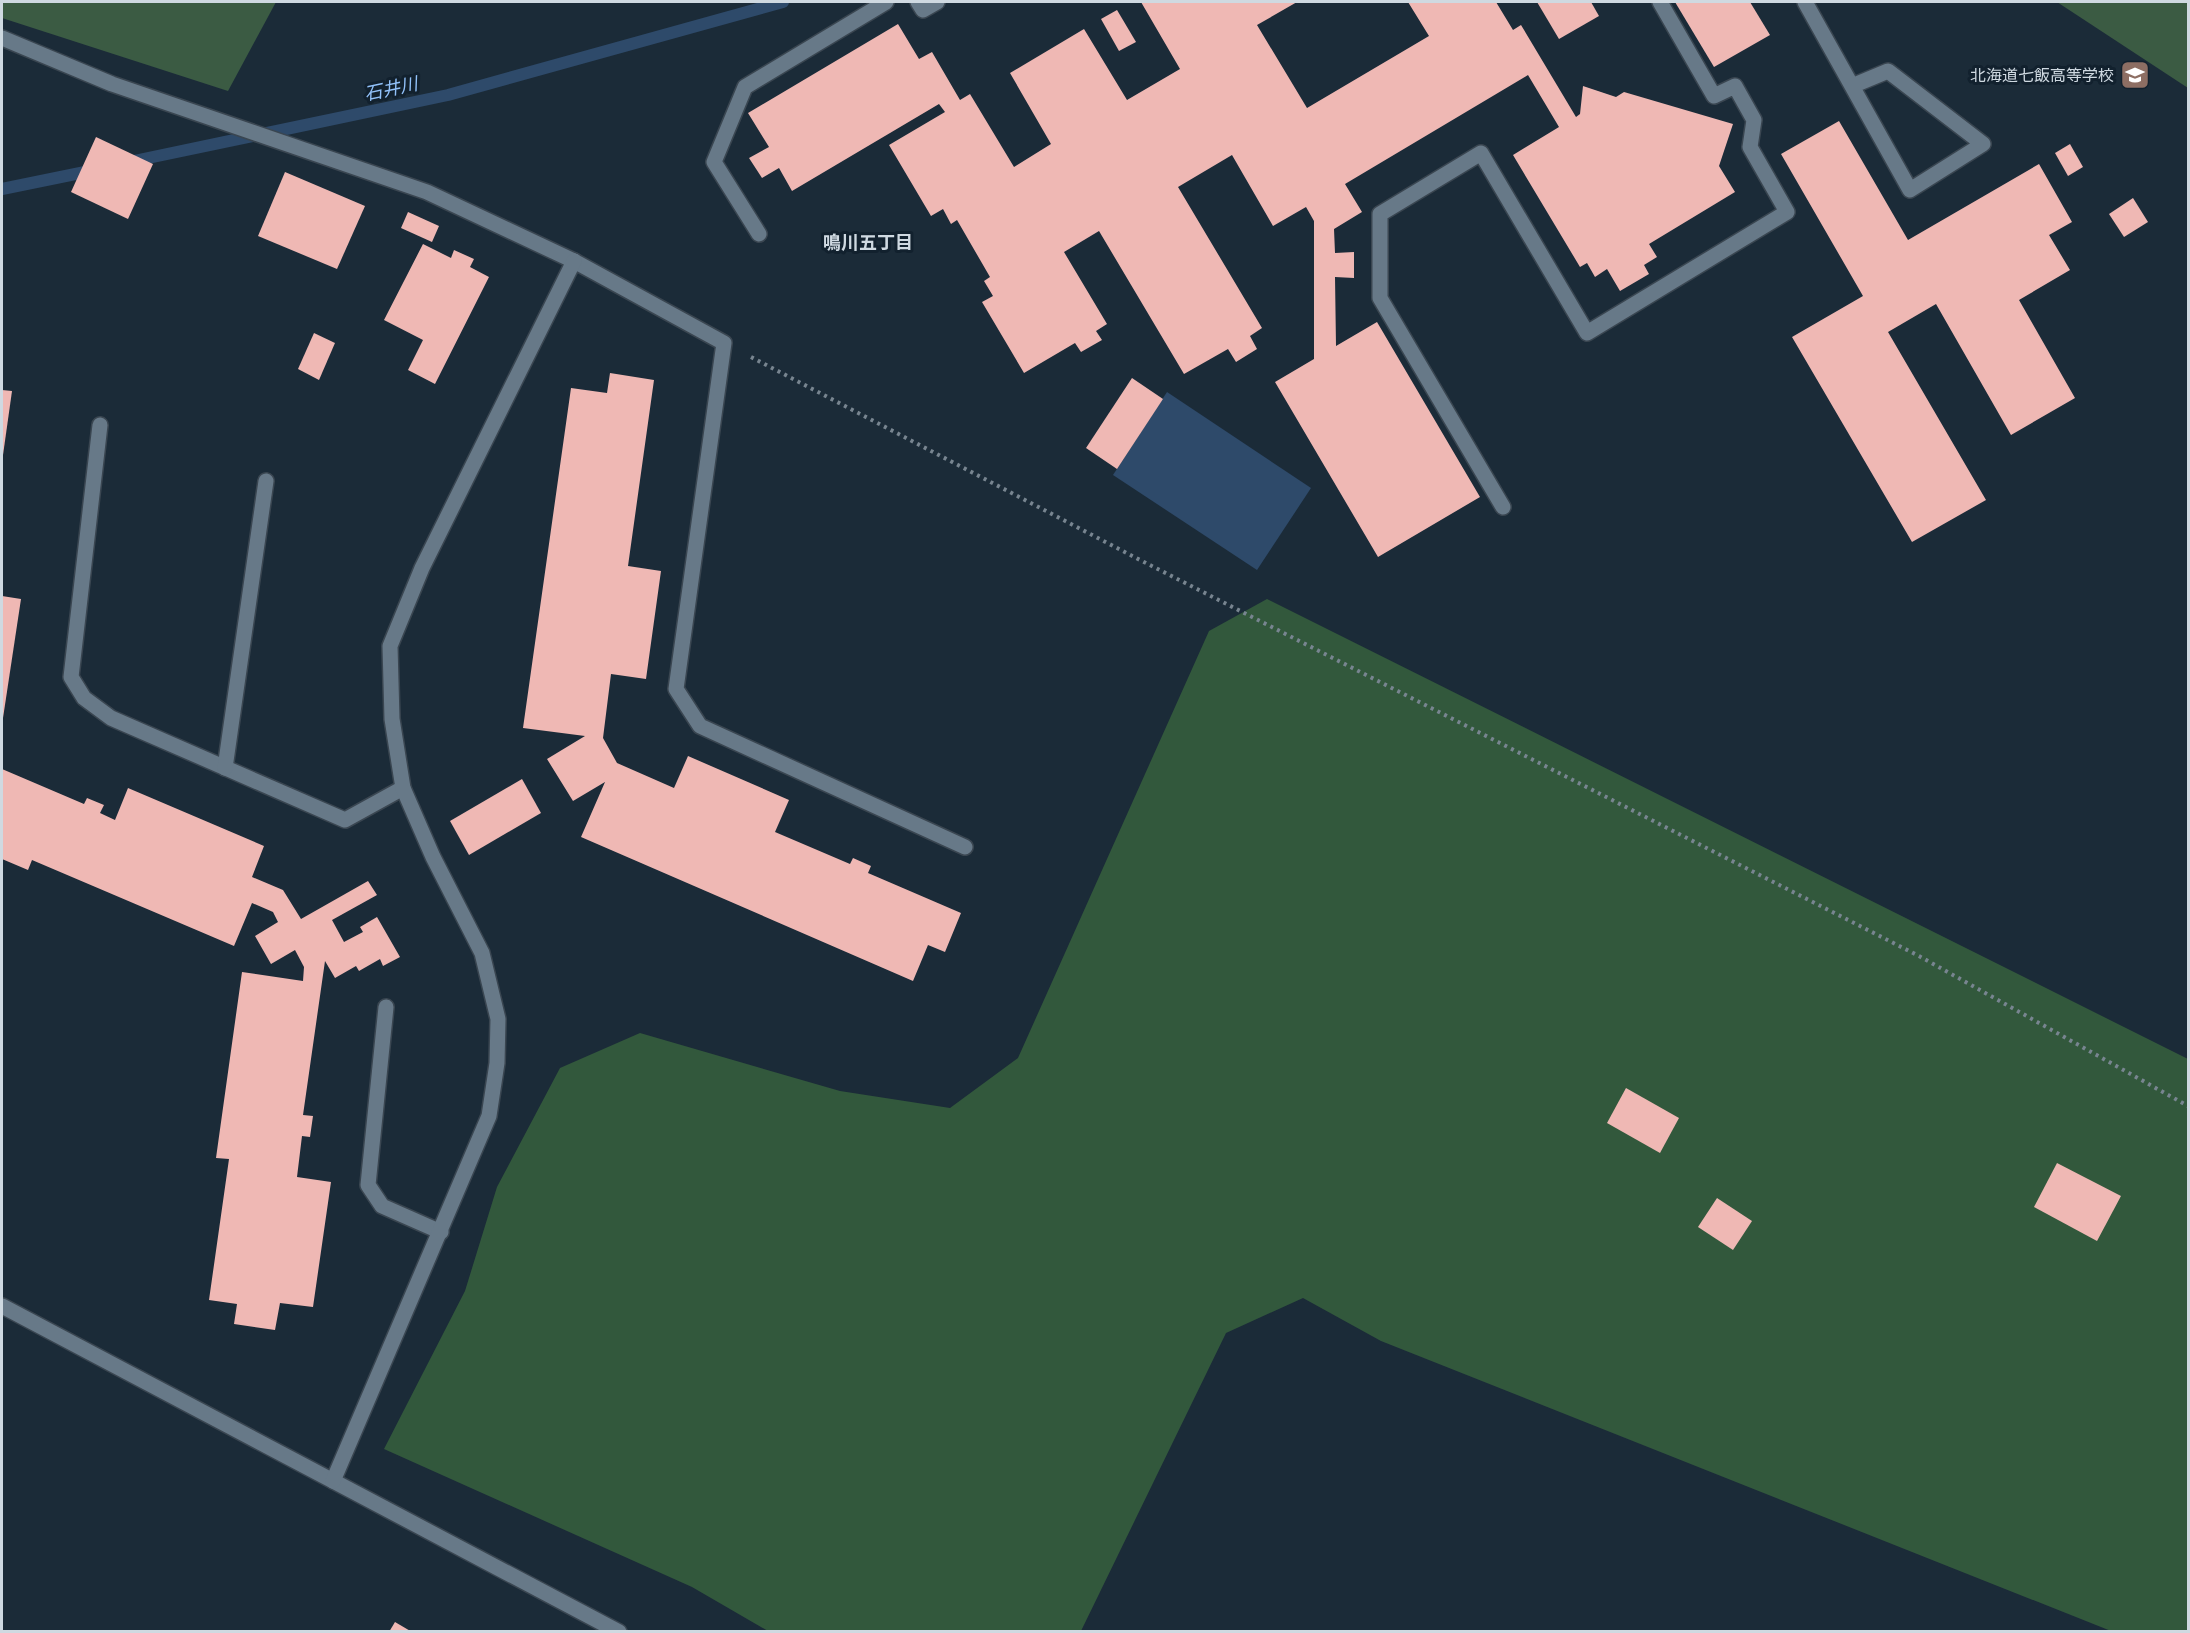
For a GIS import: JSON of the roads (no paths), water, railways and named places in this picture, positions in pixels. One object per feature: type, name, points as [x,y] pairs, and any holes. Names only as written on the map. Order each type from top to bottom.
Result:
[{"type":"street","points":[[759,234],[714,162],[745,87],[886,2]]},
{"type":"street","points":[[918,2],[923,10],[937,2]]},
{"type":"street","points":[[1503,507],[1380,298],[1380,214],[1481,153],[1587,333],[1787,212],[1750,147],[1754,120],[1735,86],[1714,96],[1660,2]]},
{"type":"street","points":[[1805,2],[1910,190],[1983,144],[1888,70],[1852,86]]},
{"type":"street","points":[[2,38],[112,84],[427,192],[574,261],[724,343],[676,689],[700,726],[965,847]]},
{"type":"street","points":[[333,1481],[489,1116],[497,1063],[498,1019],[482,953],[433,857],[403,788],[392,719],[390,646],[422,568],[574,261]]},
{"type":"street","points":[[100,425],[71,677],[84,698],[111,718],[345,820],[403,788]]},
{"type":"street","points":[[225,768],[266,481]]},
{"type":"street","points":[[386,1007],[368,1185],[382,1206],[441,1232]]},
{"type":"street","points":[[2,1306],[619,1632]]},
{"type":"water","points":[[1167,392],[1311,488],[1257,570],[1113,475]]},
{"type":"waterway","name":"石井川","points":[[129,162],[448,95],[783,2]]},
{"type":"waterway","name":"石井川","points":[[2,189],[95,170]]},
{"type":"place","name":"北海道七飯高等学校","points":[[2135,75]]},
{"type":"district","name":"鳴川五丁目","points":[[868,243]]}]
